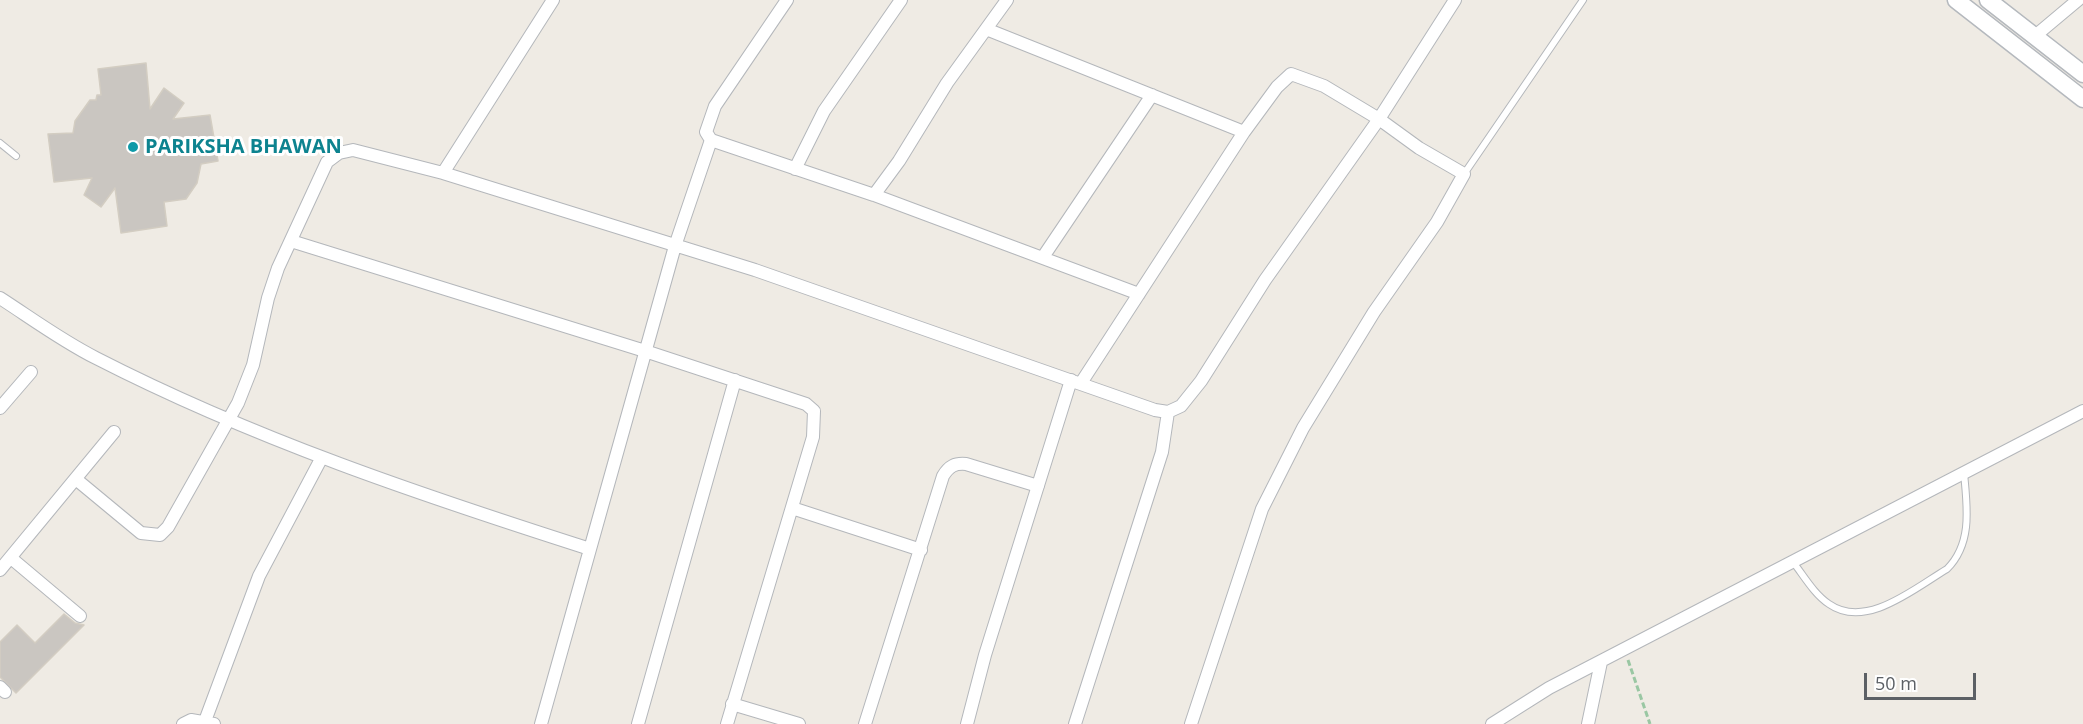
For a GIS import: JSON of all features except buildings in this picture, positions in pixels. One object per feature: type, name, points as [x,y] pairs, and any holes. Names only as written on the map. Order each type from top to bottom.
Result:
[{"type":"main road","points":[[1956,0],[2083,99]]},
{"type":"main road","points":[[1988,0],[2083,74]]},
{"type":"street","points":[[443,173],[553,0]]},
{"type":"street","points":[[787,0],[715,106],[706,132],[711,140],[874,195],[1139,294]]},
{"type":"street","points":[[795,169],[824,111],[901,0]]},
{"type":"street","points":[[874,195],[899,161],[947,83],[1007,0]]},
{"type":"street","points":[[77,480],[141,533],[160,535],[168,527],[238,404],[250,375],[268,298],[327,162],[339,153],[353,150],[443,173],[755,270],[1168,412],[1181,406],[1201,381],[1265,280],[1379,119],[1455,0]]},
{"type":"street","points":[[2035,36],[2078,0]]},
{"type":"street","points":[[986,28],[1244,132]]},
{"type":"street","points":[[967,724],[1038,486],[1076,382],[1139,294],[1244,132],[1276,87],[1291,74],[1324,86],[1379,119],[1419,148],[1464,174],[1437,222],[1374,312],[1309,418],[1262,509],[1191,724]]},
{"type":"street","points":[[1043,257],[1152,95]]},
{"type":"street","points":[[541,724],[675,246],[711,140]]},
{"type":"street","points":[[291,241],[735,380],[806,404],[814,411],[813,437],[727,724]]},
{"type":"street","points":[[0,298],[94,358],[227,420],[321,459],[426,497],[590,549]]},
{"type":"street","points":[[0,408],[32,372]]},
{"type":"street","points":[[638,724],[735,380]]},
{"type":"street","points":[[1492,724],[1549,688],[2083,411]]},
{"type":"street","points":[[1075,724],[1162,452],[1168,412]]},
{"type":"street","points":[[0,570],[77,480],[114,432]]},
{"type":"street","points":[[183,724],[191,720],[210,722],[259,576],[321,459]]},
{"type":"street","points":[[865,724],[943,476],[948,468],[957,463],[966,464],[1038,486]]},
{"type":"street","points":[[792,508],[921,550]]},
{"type":"street","points":[[11,558],[80,616]]},
{"type":"street","points":[[1588,724],[1601,662]]},
{"type":"street","points":[[732,704],[799,724]]},
{"type":"lane","points":[[1464,174],[1583,0]]},
{"type":"lane","points":[[0,143],[16,156]]},
{"type":"lane","points":[[1793,562],[1816,593],[1843,612],[1860,613],[1882,607],[1947,569],[1956,561],[1966,533],[1964,473]]},
{"type":"path","points":[[1625,650],[1650,724]]},
{"type":"place","name":"PARIKSHA BHAWAN","points":[[133,147]]}]
